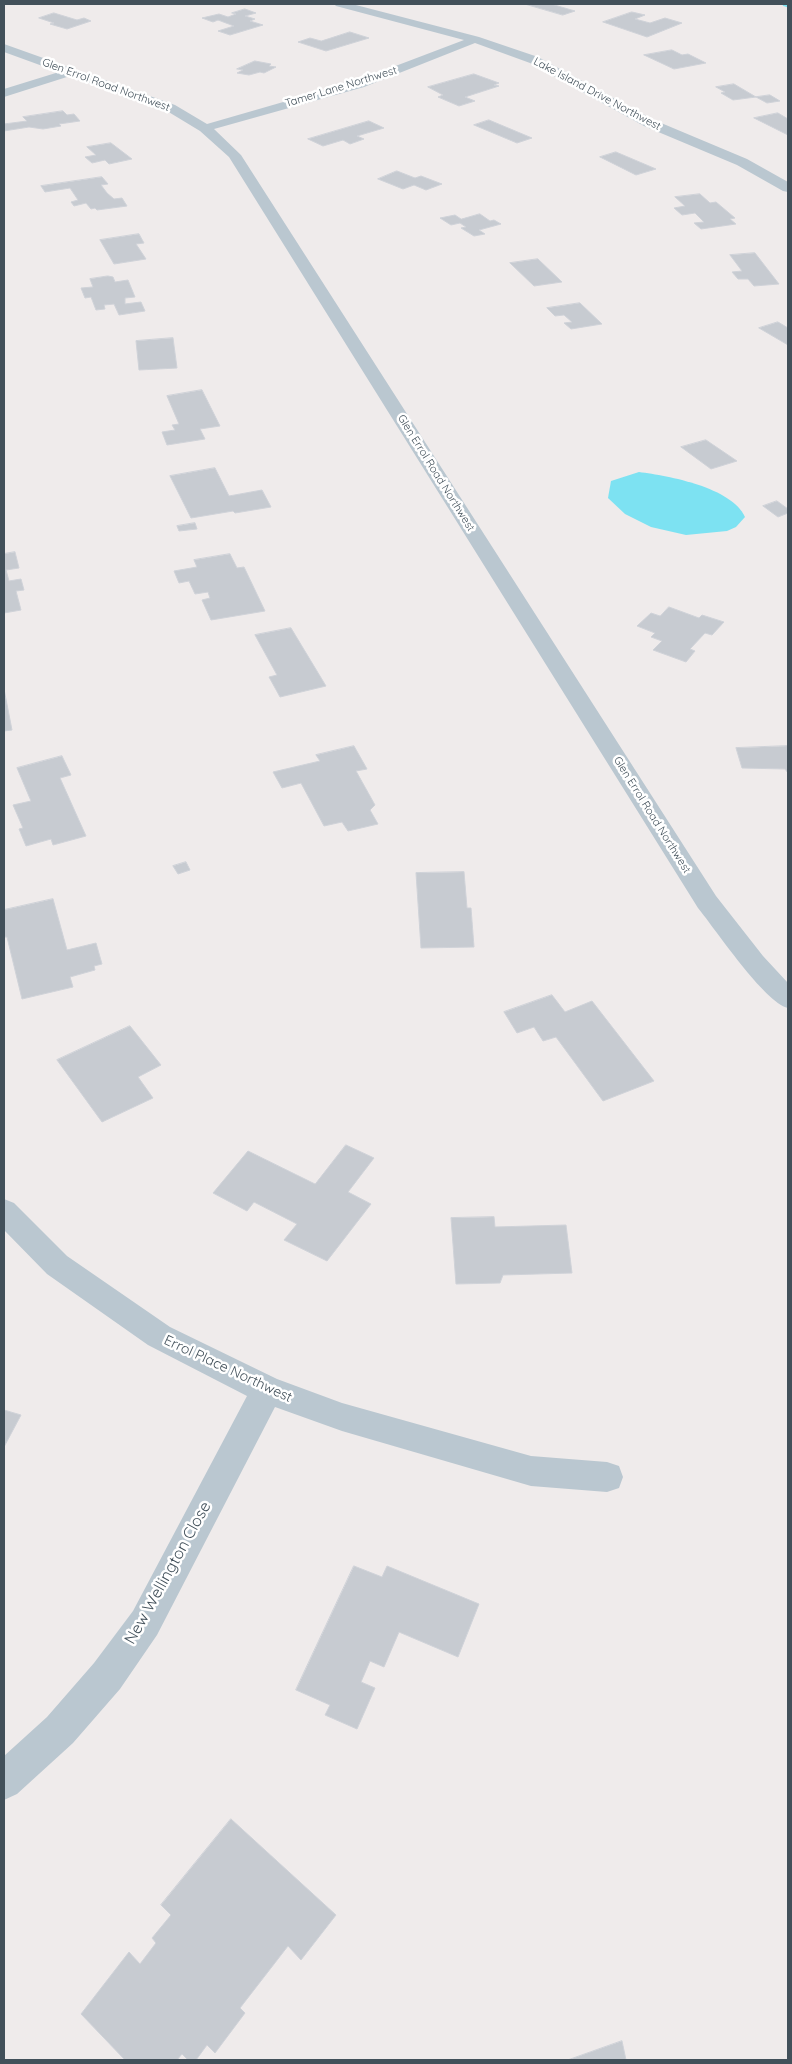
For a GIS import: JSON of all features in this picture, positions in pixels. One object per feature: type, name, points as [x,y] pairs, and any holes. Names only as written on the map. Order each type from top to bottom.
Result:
[{"type":"street","name":"Lake Island Drive Northwest","points":[[340,4],[475,38],[534,60],[649,123],[742,162],[788,188]]},
{"type":"street","name":"Tamer Lane Northwest","points":[[205,128],[360,84],[422,61],[475,38]]},
{"type":"street","name":"Glen Errol Road Northwest","points":[[4,48],[38,66],[70,72],[171,108],[205,128],[234,155],[707,902],[754,962],[788,999]]},
{"type":"street","points":[[4,93],[70,72]]},
{"type":"street","name":"Errol Place Northwest","points":[[4,1211],[57,1265],[159,1336],[267,1390],[342,1417],[531,1471],[606,1477]]},
{"type":"street","name":"New Wellington Close","points":[[4,1781],[60,1730],[107,1676],[144,1623],[267,1390]]},
{"type":"water","points":[[639,472],[682,480],[713,491],[727,498],[738,507],[745,517],[736,527],[727,531],[686,535],[651,527],[625,514],[608,498],[611,481]]},
{"type":"building","points":[[525,4],[551,4],[575,11],[563,15]]},
{"type":"building","points":[[245,9],[256,13],[245,16],[255,19],[250,21],[263,25],[230,35],[218,31],[234,26],[218,20],[213,22],[202,18],[219,14],[228,17],[236,14],[232,13]]},
{"type":"building","points":[[632,12],[645,15],[635,19],[650,23],[665,18],[682,23],[647,37],[603,22]]},
{"type":"building","points":[[54,13],[77,20],[84,18],[91,21],[67,29],[50,24],[54,23],[39,18]]},
{"type":"building","points":[[350,32],[369,38],[326,51],[298,42],[310,38],[321,41]]},
{"type":"building","points":[[672,50],[682,55],[688,54],[706,63],[674,69],[644,55]]},
{"type":"building","points":[[255,61],[271,64],[269,66],[276,67],[264,73],[260,72],[249,75],[237,73],[243,70],[237,69]]},
{"type":"building","points":[[474,74],[499,83],[494,85],[499,86],[465,97],[475,101],[459,106],[438,97],[443,95],[428,87]]},
{"type":"building","points":[[734,84],[756,97],[733,100],[721,93],[725,92],[716,87]]},
{"type":"building","points":[[770,95],[780,101],[767,103],[756,97]]},
{"type":"building","points":[[63,111],[67,115],[74,114],[80,121],[59,124],[61,126],[43,129],[29,127],[4,131],[4,124],[27,121],[23,117]]},
{"type":"building","points":[[778,113],[788,119],[788,135],[754,118]]},
{"type":"building","points":[[489,120],[532,138],[517,143],[474,125]]},
{"type":"building","points":[[369,121],[384,128],[357,136],[364,139],[350,144],[343,140],[323,146],[308,139]]},
{"type":"building","points":[[111,143],[132,159],[109,164],[105,160],[92,163],[85,157],[96,155],[87,147]]},
{"type":"building","points":[[616,152],[656,169],[636,175],[600,157]]},
{"type":"building","points":[[397,171],[415,178],[421,176],[442,184],[426,190],[414,185],[403,189],[378,179]]},
{"type":"building","points":[[102,177],[108,184],[101,185],[107,193],[114,199],[122,198],[127,206],[97,210],[95,208],[91,209],[86,203],[74,206],[71,202],[78,200],[70,188],[45,192],[41,186]]},
{"type":"building","points":[[700,194],[710,203],[716,202],[735,218],[730,219],[736,224],[701,229],[694,223],[704,222],[695,213],[682,215],[674,208],[685,206],[675,197]]},
{"type":"building","points":[[480,214],[490,221],[494,220],[501,224],[479,230],[485,234],[474,236],[461,228],[466,227],[460,223],[451,225],[440,218],[455,215],[461,219]]},
{"type":"building","points":[[139,234],[144,243],[136,244],[146,259],[114,264],[100,240]]},
{"type":"building","points":[[755,253],[779,284],[754,286],[748,279],[738,279],[732,272],[742,271],[730,255]]},
{"type":"building","points":[[538,259],[562,282],[534,286],[510,263]]},
{"type":"building","points":[[113,277],[115,282],[128,280],[135,297],[125,298],[125,304],[141,302],[145,311],[119,315],[114,304],[104,305],[105,309],[96,310],[91,297],[85,298],[81,288],[93,287],[90,279]]},
{"type":"building","points":[[580,303],[602,324],[571,329],[564,323],[572,322],[564,315],[555,316],[547,308]]},
{"type":"building","points":[[778,322],[788,328],[788,345],[759,328]]},
{"type":"building","points":[[173,338],[177,368],[139,370],[136,341]]},
{"type":"building","points":[[202,390],[220,426],[200,429],[205,439],[167,445],[162,432],[175,430],[172,425],[179,424],[167,396]]},
{"type":"building","points":[[706,440],[737,461],[711,469],[681,447]]},
{"type":"building","points":[[215,468],[229,496],[262,490],[271,507],[191,518],[170,476]]},
{"type":"building","points":[[777,501],[788,509],[788,513],[778,517],[763,506]]},
{"type":"building","points":[[195,523],[197,529],[179,531],[177,526]]},
{"type":"building","points":[[15,552],[19,568],[6,570],[9,581],[21,579],[24,590],[16,591],[21,610],[4,613],[4,554]]},
{"type":"building","points":[[230,554],[237,568],[244,567],[265,611],[211,620],[202,600],[210,598],[208,592],[195,594],[189,581],[179,583],[174,571],[197,567],[194,560]]},
{"type":"building","points":[[669,607],[699,618],[702,615],[724,622],[712,635],[705,633],[690,649],[695,651],[686,662],[653,650],[662,641],[651,637],[655,633],[637,626],[651,613],[660,616]]},
{"type":"building","points":[[291,628],[326,686],[280,697],[269,677],[277,675],[255,635]]},
{"type":"building","points":[[4,689],[12,730],[4,731]]},
{"type":"building","points":[[354,746],[367,769],[356,771],[375,805],[370,810],[378,824],[348,831],[342,822],[324,826],[301,783],[282,788],[273,772],[320,761],[316,755]]},
{"type":"building","points":[[788,746],[788,773],[785,769],[742,768],[736,748]]},
{"type":"building","points":[[62,756],[71,775],[60,778],[86,836],[53,845],[51,839],[26,846],[19,829],[23,828],[13,805],[31,801],[17,768]]},
{"type":"building","points":[[186,862],[190,870],[178,874],[173,866]]},
{"type":"building","points":[[464,872],[467,908],[471,908],[474,947],[421,948],[416,873]]},
{"type":"building","points":[[53,899],[67,950],[96,943],[102,964],[94,966],[95,970],[70,977],[73,987],[22,999],[7,937],[4,937],[4,910]]},
{"type":"building","points":[[552,995],[565,1012],[592,1001],[654,1081],[603,1101],[556,1037],[543,1041],[534,1027],[517,1033],[504,1012]]},
{"type":"building","points":[[130,1026],[161,1065],[138,1077],[153,1098],[102,1122],[57,1060]]},
{"type":"building","points":[[346,1145],[374,1158],[348,1192],[371,1204],[327,1261],[284,1240],[297,1224],[254,1202],[247,1211],[213,1193],[248,1151],[315,1184]]},
{"type":"building","points":[[494,1217],[495,1227],[566,1225],[572,1273],[503,1275],[500,1283],[456,1284],[451,1218]]},
{"type":"building","points":[[4,1410],[21,1415],[4,1447]]},
{"type":"building","points":[[354,1566],[382,1577],[387,1566],[479,1604],[458,1657],[399,1632],[384,1667],[370,1661],[361,1682],[375,1688],[357,1729],[325,1715],[330,1705],[296,1690]]},
{"type":"building","points":[[231,1819],[336,1915],[301,1960],[288,1946],[240,2008],[245,2013],[215,2053],[207,2045],[196,2060],[188,2060],[182,2054],[177,2060],[125,2060],[81,2014],[129,1952],[140,1964],[156,1943],[152,1938],[171,1915],[161,1905]]},
{"type":"building","points":[[622,2041],[626,2060],[568,2060]]}]
